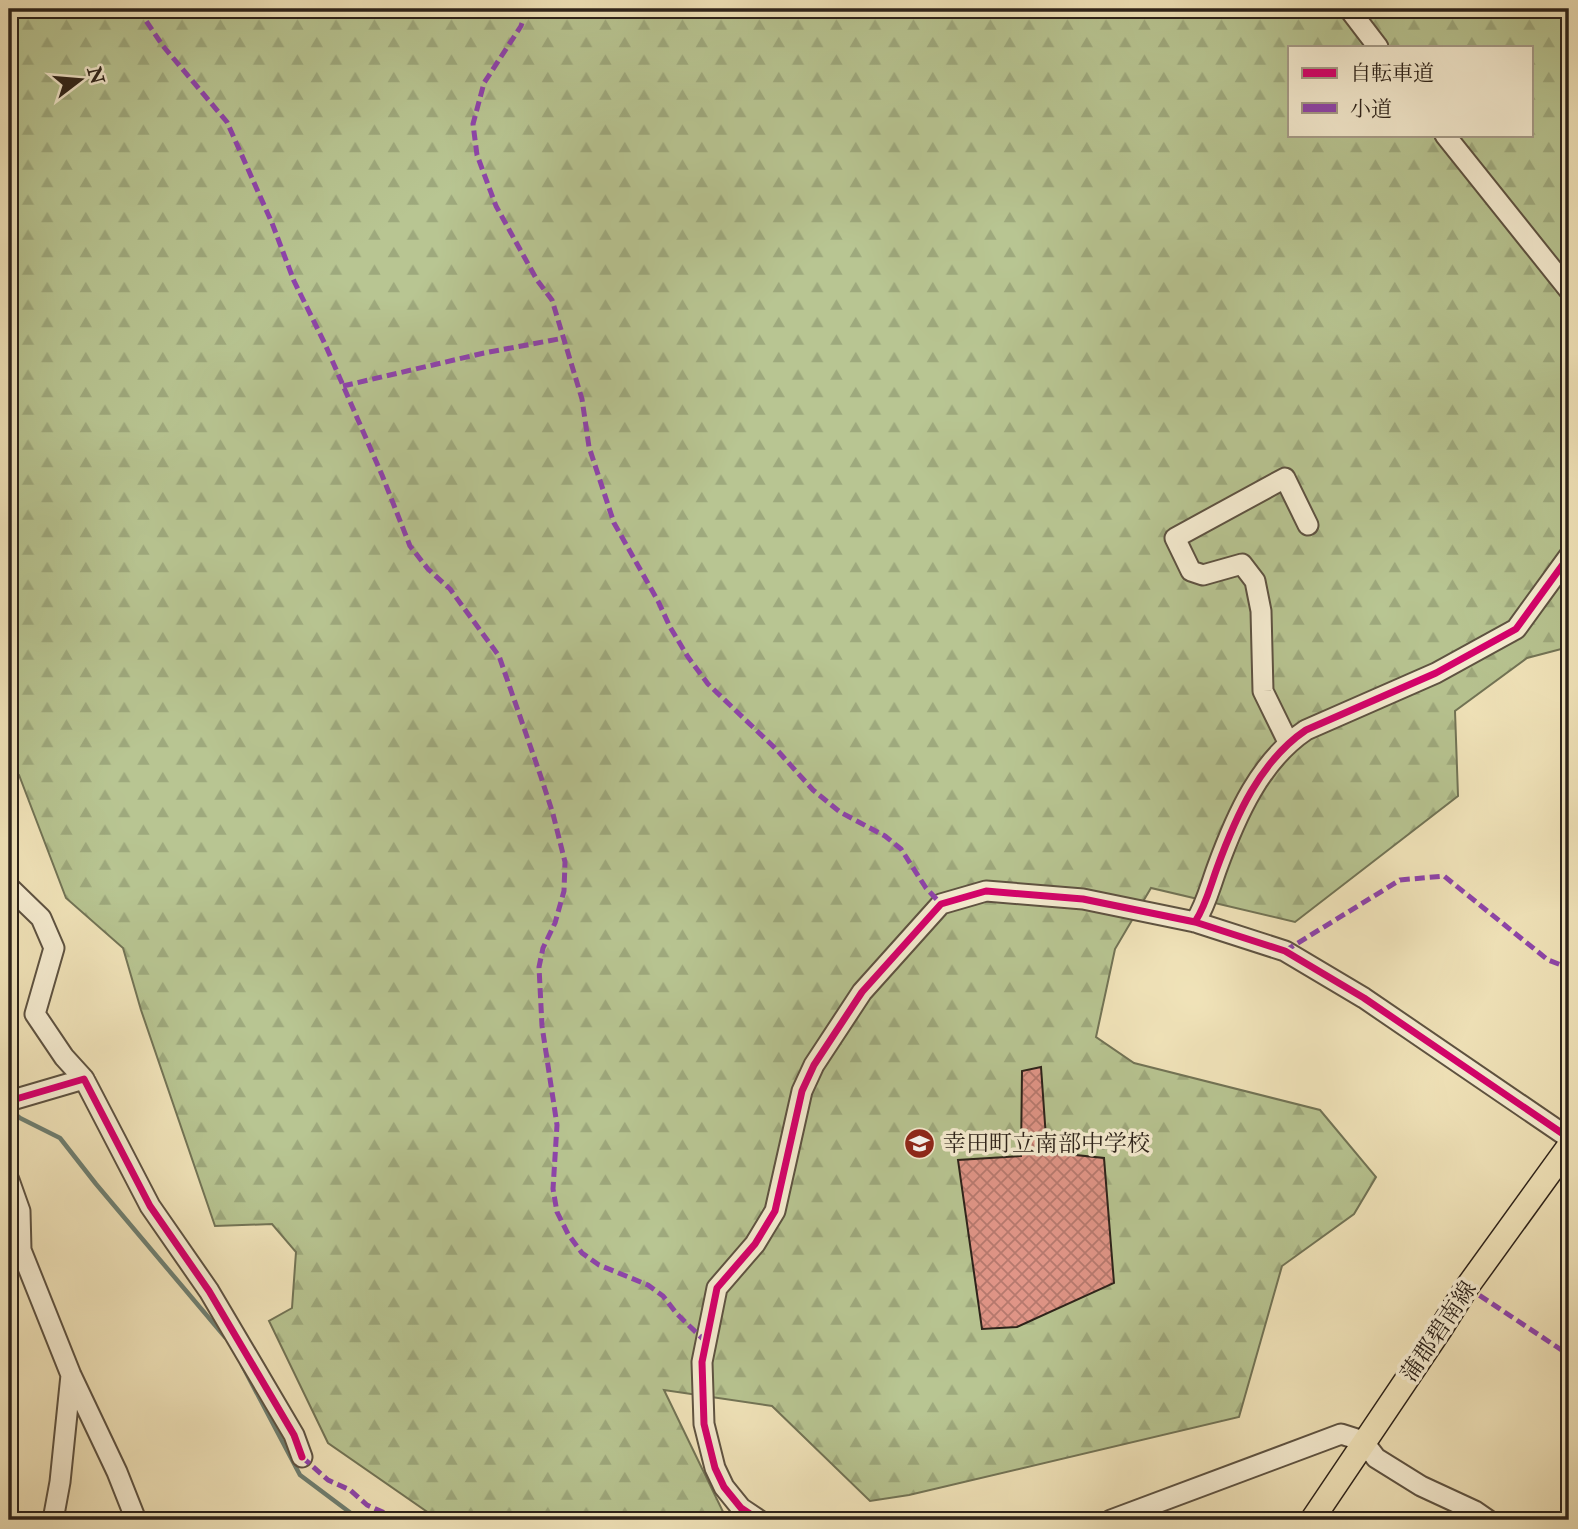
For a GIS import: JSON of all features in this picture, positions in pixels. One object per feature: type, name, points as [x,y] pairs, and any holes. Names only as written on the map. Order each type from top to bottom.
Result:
[{"type":"main road","name":"蒲郡碧南線","points":[[1312,1520],[1467,1287],[1569,1146]]},
{"type":"street","points":[[1349,9],[1377,46]]},
{"type":"street","points":[[1446,136],[1569,290]]},
{"type":"street","points":[[1288,742],[1263,691],[1261,611],[1255,582],[1242,564],[1203,575],[1191,572],[1175,538],[1285,478],[1308,525]]},
{"type":"street","points":[[1195,922],[1203,909],[1218,865],[1254,783],[1288,742],[1306,730],[1436,673],[1516,629],[1569,556]]},
{"type":"street","points":[[9,887],[41,918],[54,948],[35,1014],[64,1057],[84,1079],[150,1206],[209,1291],[294,1435],[302,1457]]},
{"type":"street","points":[[759,1520],[741,1508],[724,1488],[715,1468],[704,1424],[702,1362],[717,1288],[755,1244],[775,1211],[802,1091],[814,1065],[862,992],[941,904],[986,891],[1083,899],[1195,922],[1285,951],[1364,998],[1569,1138]]},
{"type":"street","points":[[9,1101],[84,1079]]},
{"type":"street","points":[[9,1180],[20,1211],[15,1253],[117,1472],[136,1520]]},
{"type":"street","points":[[53,1520],[60,1482],[71,1375]]},
{"type":"street","points":[[1111,1520],[1341,1434],[1363,1441],[1376,1458],[1421,1486],[1475,1511],[1488,1520]]},
{"type":"green space","points":[[9,9],[1569,9],[1569,647],[1527,658],[1455,711],[1458,796],[1295,922],[1151,888],[1115,949],[1096,1037],[1134,1063],[1320,1110],[1376,1177],[1354,1214],[1282,1266],[1239,1417],[909,1495],[870,1501],[772,1406],[664,1390],[727,1520],[439,1520],[328,1443],[269,1321],[292,1308],[296,1252],[272,1224],[215,1226],[141,1010],[123,948],[66,898],[19,775],[9,765]]},
{"type":"building","points":[[1041,1067],[1047,1152],[1104,1158],[1114,1283],[1017,1327],[982,1329],[958,1160],[1021,1156],[1022,1071]]},
{"type":"waterway","points":[[9,1109],[20,1118],[60,1138],[225,1337]]},
{"type":"waterway","points":[[242,1365],[300,1475],[360,1520]]},
{"type":"marked path","points":[[138,9],[163,46],[227,122],[272,223],[294,281],[325,344],[382,475],[410,546],[428,569],[450,589],[499,656],[553,814],[565,862],[564,891],[555,923],[543,948],[539,967],[542,1026],[557,1125],[553,1189],[557,1212],[582,1253],[599,1265],[648,1285],[663,1296],[705,1341]]},
{"type":"marked path","points":[[527,9],[521,26],[484,83],[473,124],[477,155],[496,206],[537,280],[552,300],[582,399],[589,447],[614,523],[670,627],[708,684],[777,750],[813,790],[840,812],[885,836],[901,849],[926,888],[941,904]]},
{"type":"marked path","points":[[343,386],[484,353],[564,338]]},
{"type":"marked path","points":[[1285,951],[1400,880],[1444,876],[1548,960],[1569,968]]},
{"type":"marked path","points":[[1467,1287],[1569,1355]]},
{"type":"marked path","points":[[302,1457],[328,1480],[350,1490],[367,1505],[400,1520]]},
{"type":"marked path","points":[[1561,1520],[1569,1509]]},
{"type":"cycle path","points":[[1195,922],[1241,810],[1275,757],[1306,730],[1436,673],[1516,629],[1569,556]]},
{"type":"cycle path","points":[[759,1520],[741,1508],[724,1487],[715,1468],[704,1424],[702,1362],[717,1288],[755,1244],[775,1211],[802,1091],[814,1065],[862,992],[941,904],[986,891],[1083,899],[1195,922],[1285,951],[1364,998],[1569,1138]]},
{"type":"cycle path","points":[[9,1101],[84,1079],[150,1206],[209,1291],[294,1435],[302,1457]]},
{"type":"place","name":"幸田町立南部中学校","points":[[920,1143]]}]
